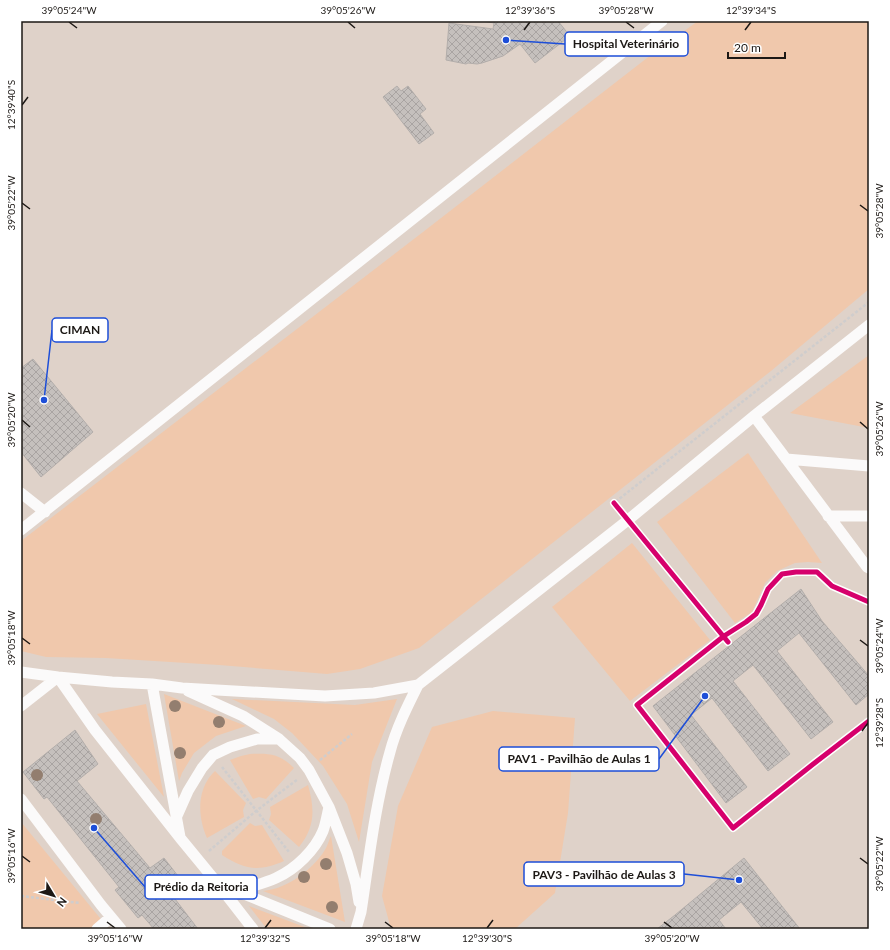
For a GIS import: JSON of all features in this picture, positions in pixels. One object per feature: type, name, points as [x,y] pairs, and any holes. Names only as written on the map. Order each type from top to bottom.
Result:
[{"type":"lane","points":[[21,530],[662,21]]},
{"type":"lane","points":[[356,929],[361,912],[379,796],[390,751],[402,717],[418,685],[628,520],[754,416],[869,325]]},
{"type":"lane","points":[[754,416],[866,568],[869,568]]},
{"type":"lane","points":[[786,459],[869,466]]},
{"type":"lane","points":[[21,493],[45,512]]},
{"type":"lane","points":[[828,516],[869,516]]},
{"type":"lane","points":[[21,672],[58,677],[152,684],[182,688],[325,696],[374,693],[418,685]]},
{"type":"lane","points":[[21,706],[58,677]]},
{"type":"lane","points":[[58,677],[94,730],[253,929]]},
{"type":"lane","points":[[152,684],[181,839]]},
{"type":"lane","points":[[182,688],[243,716],[279,738],[300,758],[309,770],[329,807],[347,853],[361,912]]},
{"type":"lane","points":[[176,818],[188,791],[202,768],[213,755],[230,747],[257,739],[279,738]]},
{"type":"lane","points":[[21,798],[101,905],[121,929]]},
{"type":"lane","points":[[235,890],[255,886],[277,878],[298,864],[312,850],[323,831],[329,807]]},
{"type":"lane","points":[[218,884],[330,929]]},
{"type":"lane","points":[[97,929],[112,917]]},
{"type":"path","points":[[728,642],[614,503],[869,302]]},
{"type":"path","points":[[869,602],[832,586],[817,572],[782,574],[768,589],[756,614],[724,636],[637,704],[733,828],[869,721]]},
{"type":"path","points":[[213,755],[298,864]]},
{"type":"path","points":[[198,861],[256,811]]},
{"type":"path","points":[[21,896],[101,905]]},
{"type":"shaded area","points":[[21,21],[869,21],[869,929],[21,929]]},
{"type":"shaded area","points":[[698,21],[869,21],[869,289],[771,371],[419,648],[360,669],[327,674],[106,658],[46,657],[21,651],[21,541],[647,58]]},
{"type":"shaded area","points":[[869,355],[869,428],[790,413]]},
{"type":"shaded area","points":[[748,453],[822,563],[795,563],[777,571],[765,583],[752,612],[735,623],[657,522]]},
{"type":"shaded area","points":[[632,543],[710,640],[630,701],[552,607]]},
{"type":"shaded area","points":[[164,694],[246,726],[216,736],[194,753],[179,781]]},
{"type":"shaded area","points":[[232,699],[355,705],[397,699],[372,762],[359,842],[347,804],[323,766],[292,733],[274,719]]},
{"type":"shaded area","points":[[146,704],[164,797],[97,714]]},
{"type":"shaded area","points":[[493,711],[575,718],[568,813],[555,893],[515,929],[391,929],[382,896],[398,806],[432,727]]},
{"type":"shaded area","points":[[250,754],[274,755],[289,763],[294,768],[266,799],[259,797],[253,799],[230,760]]},
{"type":"shaded area","points":[[215,771],[246,803],[243,810],[244,817],[207,838],[202,824],[200,802],[204,788],[209,778]]},
{"type":"shaded area","points":[[308,785],[312,802],[311,825],[299,847],[269,820],[271,814],[270,807]]},
{"type":"shaded area","points":[[21,822],[109,929],[21,929]]},
{"type":"shaded area","points":[[250,823],[255,826],[262,825],[284,861],[267,867],[252,868],[238,864],[222,855],[222,851]]},
{"type":"shaded area","points":[[331,836],[345,922],[263,891],[277,888],[288,883],[307,870],[322,854]]},
{"type":"shaded area","points":[[249,906],[310,929],[267,929]]},
{"type":"building","points":[[482,21],[558,21],[570,36],[535,63],[520,44],[503,56],[482,63],[466,64],[446,60],[449,23],[493,29],[494,23]]},
{"type":"building","points":[[397,86],[401,91],[408,86],[426,109],[420,114],[434,133],[419,144],[383,97]]},
{"type":"building","points":[[33,359],[93,432],[41,477],[21,452],[21,368]]},
{"type":"building","points":[[801,589],[822,621],[869,676],[869,694],[856,705],[799,633],[777,651],[833,722],[811,739],[753,665],[733,681],[790,754],[768,771],[712,698],[691,715],[747,787],[726,803],[653,706]]},
{"type":"building","points":[[75,730],[98,764],[77,781],[150,868],[164,858],[185,885],[172,895],[198,929],[154,929],[142,915],[138,918],[115,890],[119,887],[47,797],[44,799],[23,772]]},
{"type":"building","points":[[744,858],[800,929],[763,929],[741,902],[719,920],[726,929],[657,929],[675,915]]},
{"type":"cycle path","points":[[614,503],[728,642]]},
{"type":"cycle path","points":[[869,602],[832,586],[817,572],[782,574],[768,589],[756,614],[724,636],[637,705],[733,828],[869,721]]},
{"type":"place","name":"Hospital Veterinário","points":[[506,40]]},
{"type":"place","name":"CIMAN","points":[[44,400]]},
{"type":"place","name":"PAV1 - Pavilhão de Aulas 1","points":[[705,696]]},
{"type":"place","name":"Prédio da Reitoria","points":[[94,828]]},
{"type":"place","name":"PAV3 - Pavilhão de Aulas 3","points":[[739,880]]}]
